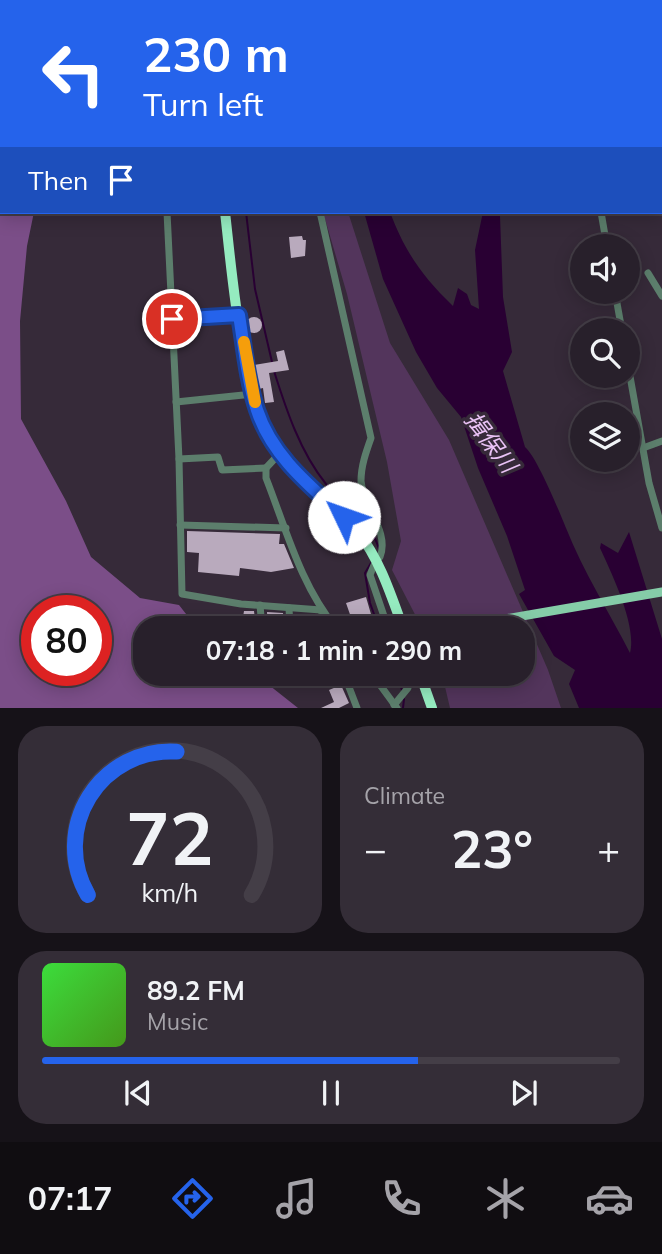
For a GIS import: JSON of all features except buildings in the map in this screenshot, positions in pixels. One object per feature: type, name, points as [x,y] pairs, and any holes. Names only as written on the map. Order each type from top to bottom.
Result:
[{"type":"highway","points":[[225,214],[239,315],[253,394],[261,420],[279,453],[357,531],[382,572],[398,616]]},
{"type":"highway","points":[[424,686],[432,708]]},
{"type":"main road","points":[[523,616],[662,592]]},
{"type":"street","points":[[167,214],[179,459],[182,594],[321,610],[326,616]]},
{"type":"street","points":[[320,214],[371,438],[363,458],[361,482],[382,544],[380,557]]},
{"type":"street","points":[[601,214],[605,234]]},
{"type":"street","points":[[648,272],[662,296]]},
{"type":"street","points":[[172,319],[239,315]]},
{"type":"street","points":[[632,388],[654,502],[662,528]]},
{"type":"street","points":[[176,402],[253,394]]},
{"type":"street","points":[[643,448],[662,441]]},
{"type":"street","points":[[279,453],[266,468],[266,478],[323,616]]},
{"type":"street","points":[[179,459],[218,457],[222,470],[266,468]]},
{"type":"street","points":[[654,502],[662,505]]},
{"type":"street","points":[[180,525],[286,528]]},
{"type":"street","points":[[373,565],[370,575],[384,616]]},
{"type":"street","points":[[260,605],[261,616]]},
{"type":"street","points":[[289,608],[289,616]]},
{"type":"street","points":[[349,686],[357,708]]},
{"type":"street","points":[[381,686],[395,706],[404,696],[407,686]]},
{"type":"shaded area","points":[[0,214],[34,214],[27,246],[20,321],[21,419],[66,501],[91,557],[140,598],[179,605],[188,616],[133,616],[133,686],[270,686],[298,708],[0,708]]},
{"type":"shaded area","points":[[324,214],[349,214],[390,343],[449,440],[525,616],[416,616],[392,570],[401,541],[387,462],[347,294]]},
{"type":"shaded area","points":[[535,640],[561,708],[450,708],[445,686],[535,686]]},
{"type":"water","name":"揖保川","points":[[365,214],[391,214],[408,251],[423,274],[442,295],[453,306],[458,288],[467,294],[471,305],[479,309],[475,250],[483,214],[502,214],[503,297],[512,352],[503,371],[525,447],[541,473],[580,560],[630,653],[627,615],[600,548],[601,543],[618,553],[629,532],[662,639],[662,708],[579,708],[569,684],[575,670],[554,656],[535,622],[535,616],[531,616],[519,594],[525,590],[461,417],[437,388],[416,352],[383,279]]},
{"type":"waterway","points":[[246,214],[255,289],[272,362]]},
{"type":"waterway","points":[[274,371],[301,444],[317,472],[334,493],[363,519],[379,549]]},
{"type":"waterway","points":[[371,563],[365,573],[375,616]]},
{"type":"waterway","points":[[400,686],[402,690]]},
{"type":"waterway","points":[[403,708],[404,699]]},
{"type":"slow traffic","points":[[244,342],[255,402]]},
{"type":"route","points":[[172,319],[239,315],[253,394],[264,427],[279,453],[295,471],[344,517]]}]
